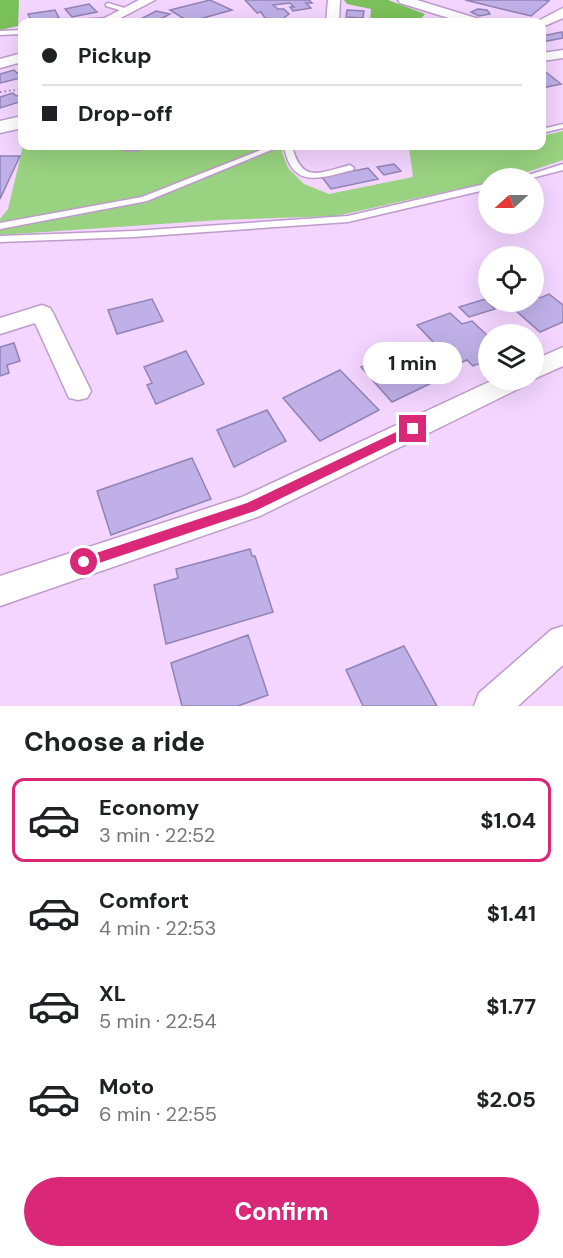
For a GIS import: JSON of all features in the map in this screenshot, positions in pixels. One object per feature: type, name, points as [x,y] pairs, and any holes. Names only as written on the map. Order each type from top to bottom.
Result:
[{"type":"street","points":[[114,18],[149,0]]},
{"type":"street","points":[[331,0],[333,18]]},
{"type":"street","points":[[404,0],[431,4],[463,18]]},
{"type":"street","points":[[546,56],[563,54]]},
{"type":"street","points":[[0,64],[18,58]]},
{"type":"street","points":[[0,127],[18,123]]},
{"type":"street","points":[[0,326],[42,313],[78,391]]},
{"type":"street","points":[[544,365],[563,356]]},
{"type":"street","points":[[0,591],[250,507],[494,390]]},
{"type":"street","points":[[492,706],[563,642]]},
{"type":"lane","points":[[108,5],[129,11]]},
{"type":"lane","points":[[2,34],[18,32]]},
{"type":"lane","points":[[546,130],[563,126]]},
{"type":"lane","points":[[0,226],[144,199],[267,150]]},
{"type":"lane","points":[[289,150],[296,170],[303,174],[313,176],[350,168]]},
{"type":"lane","points":[[544,172],[563,167]]},
{"type":"lane","points":[[0,239],[134,234],[348,219],[478,189]]},
{"type":"path","points":[[0,92],[18,89]]},
{"type":"green space","points":[[0,0],[19,0],[18,26],[0,30]]},
{"type":"green space","points":[[344,0],[388,0],[425,14],[422,18],[370,18],[371,9],[347,4]]},
{"type":"green space","points":[[563,131],[563,160],[539,168],[478,168],[478,184],[336,216],[219,220],[0,235],[0,219],[8,209],[22,150],[283,150],[288,168],[304,184],[329,194],[413,177],[409,150],[546,150],[546,135]]},
{"type":"building","points":[[210,0],[232,10],[203,18],[183,18],[170,10]]},
{"type":"building","points":[[245,0],[309,0],[312,3],[306,3],[311,8],[293,11],[290,7],[294,7],[290,3],[273,5],[278,9],[284,9],[289,14],[284,18],[265,18],[261,12],[257,13]]},
{"type":"building","points":[[465,0],[544,0],[549,1],[531,16]]},
{"type":"building","points":[[89,4],[97,12],[72,17],[65,9]]},
{"type":"building","points":[[478,9],[487,10],[490,14],[479,16],[471,12]]},
{"type":"building","points":[[55,10],[59,18],[30,18],[28,14]]},
{"type":"building","points":[[347,10],[364,11],[363,18],[346,17]]},
{"type":"building","points":[[156,11],[170,14],[162,18],[143,18]]},
{"type":"building","points":[[562,32],[563,38],[546,41],[546,35]]},
{"type":"building","points":[[14,70],[18,73],[18,78],[0,83],[0,74]]},
{"type":"building","points":[[546,72],[561,84],[546,87]]},
{"type":"building","points":[[13,93],[18,95],[18,102],[0,108],[0,97]]},
{"type":"building","points":[[0,156],[20,156],[0,199]]},
{"type":"building","points":[[394,164],[401,171],[384,175],[377,167]]},
{"type":"building","points":[[368,168],[378,179],[331,189],[322,177]]},
{"type":"building","points":[[549,294],[563,305],[563,322],[544,330],[544,324],[531,324],[517,312],[544,312],[544,296]]},
{"type":"building","points":[[152,299],[163,321],[117,334],[108,310]]},
{"type":"building","points":[[478,301],[478,312],[485,312],[469,317],[459,307]]},
{"type":"building","points":[[450,313],[462,324],[472,321],[478,327],[478,364],[473,366],[467,360],[455,365],[417,325]]},
{"type":"building","points":[[14,343],[20,361],[7,365],[9,373],[0,376],[0,347]]},
{"type":"building","points":[[412,345],[444,377],[392,402],[361,367]]},
{"type":"building","points":[[186,351],[204,384],[156,404],[147,385],[152,383],[144,367]]},
{"type":"building","points":[[340,370],[379,410],[320,441],[283,398]]},
{"type":"building","points":[[267,410],[286,441],[234,467],[217,430]]},
{"type":"building","points":[[192,458],[211,499],[111,535],[97,491]]},
{"type":"building","points":[[250,549],[252,556],[255,556],[273,612],[166,644],[154,585],[178,578],[176,569]]},
{"type":"building","points":[[248,635],[268,695],[238,706],[182,706],[171,663]]},
{"type":"building","points":[[404,646],[437,706],[363,706],[346,670]]},
{"type":"route","points":[[84,562],[250,507],[413,429]]}]
